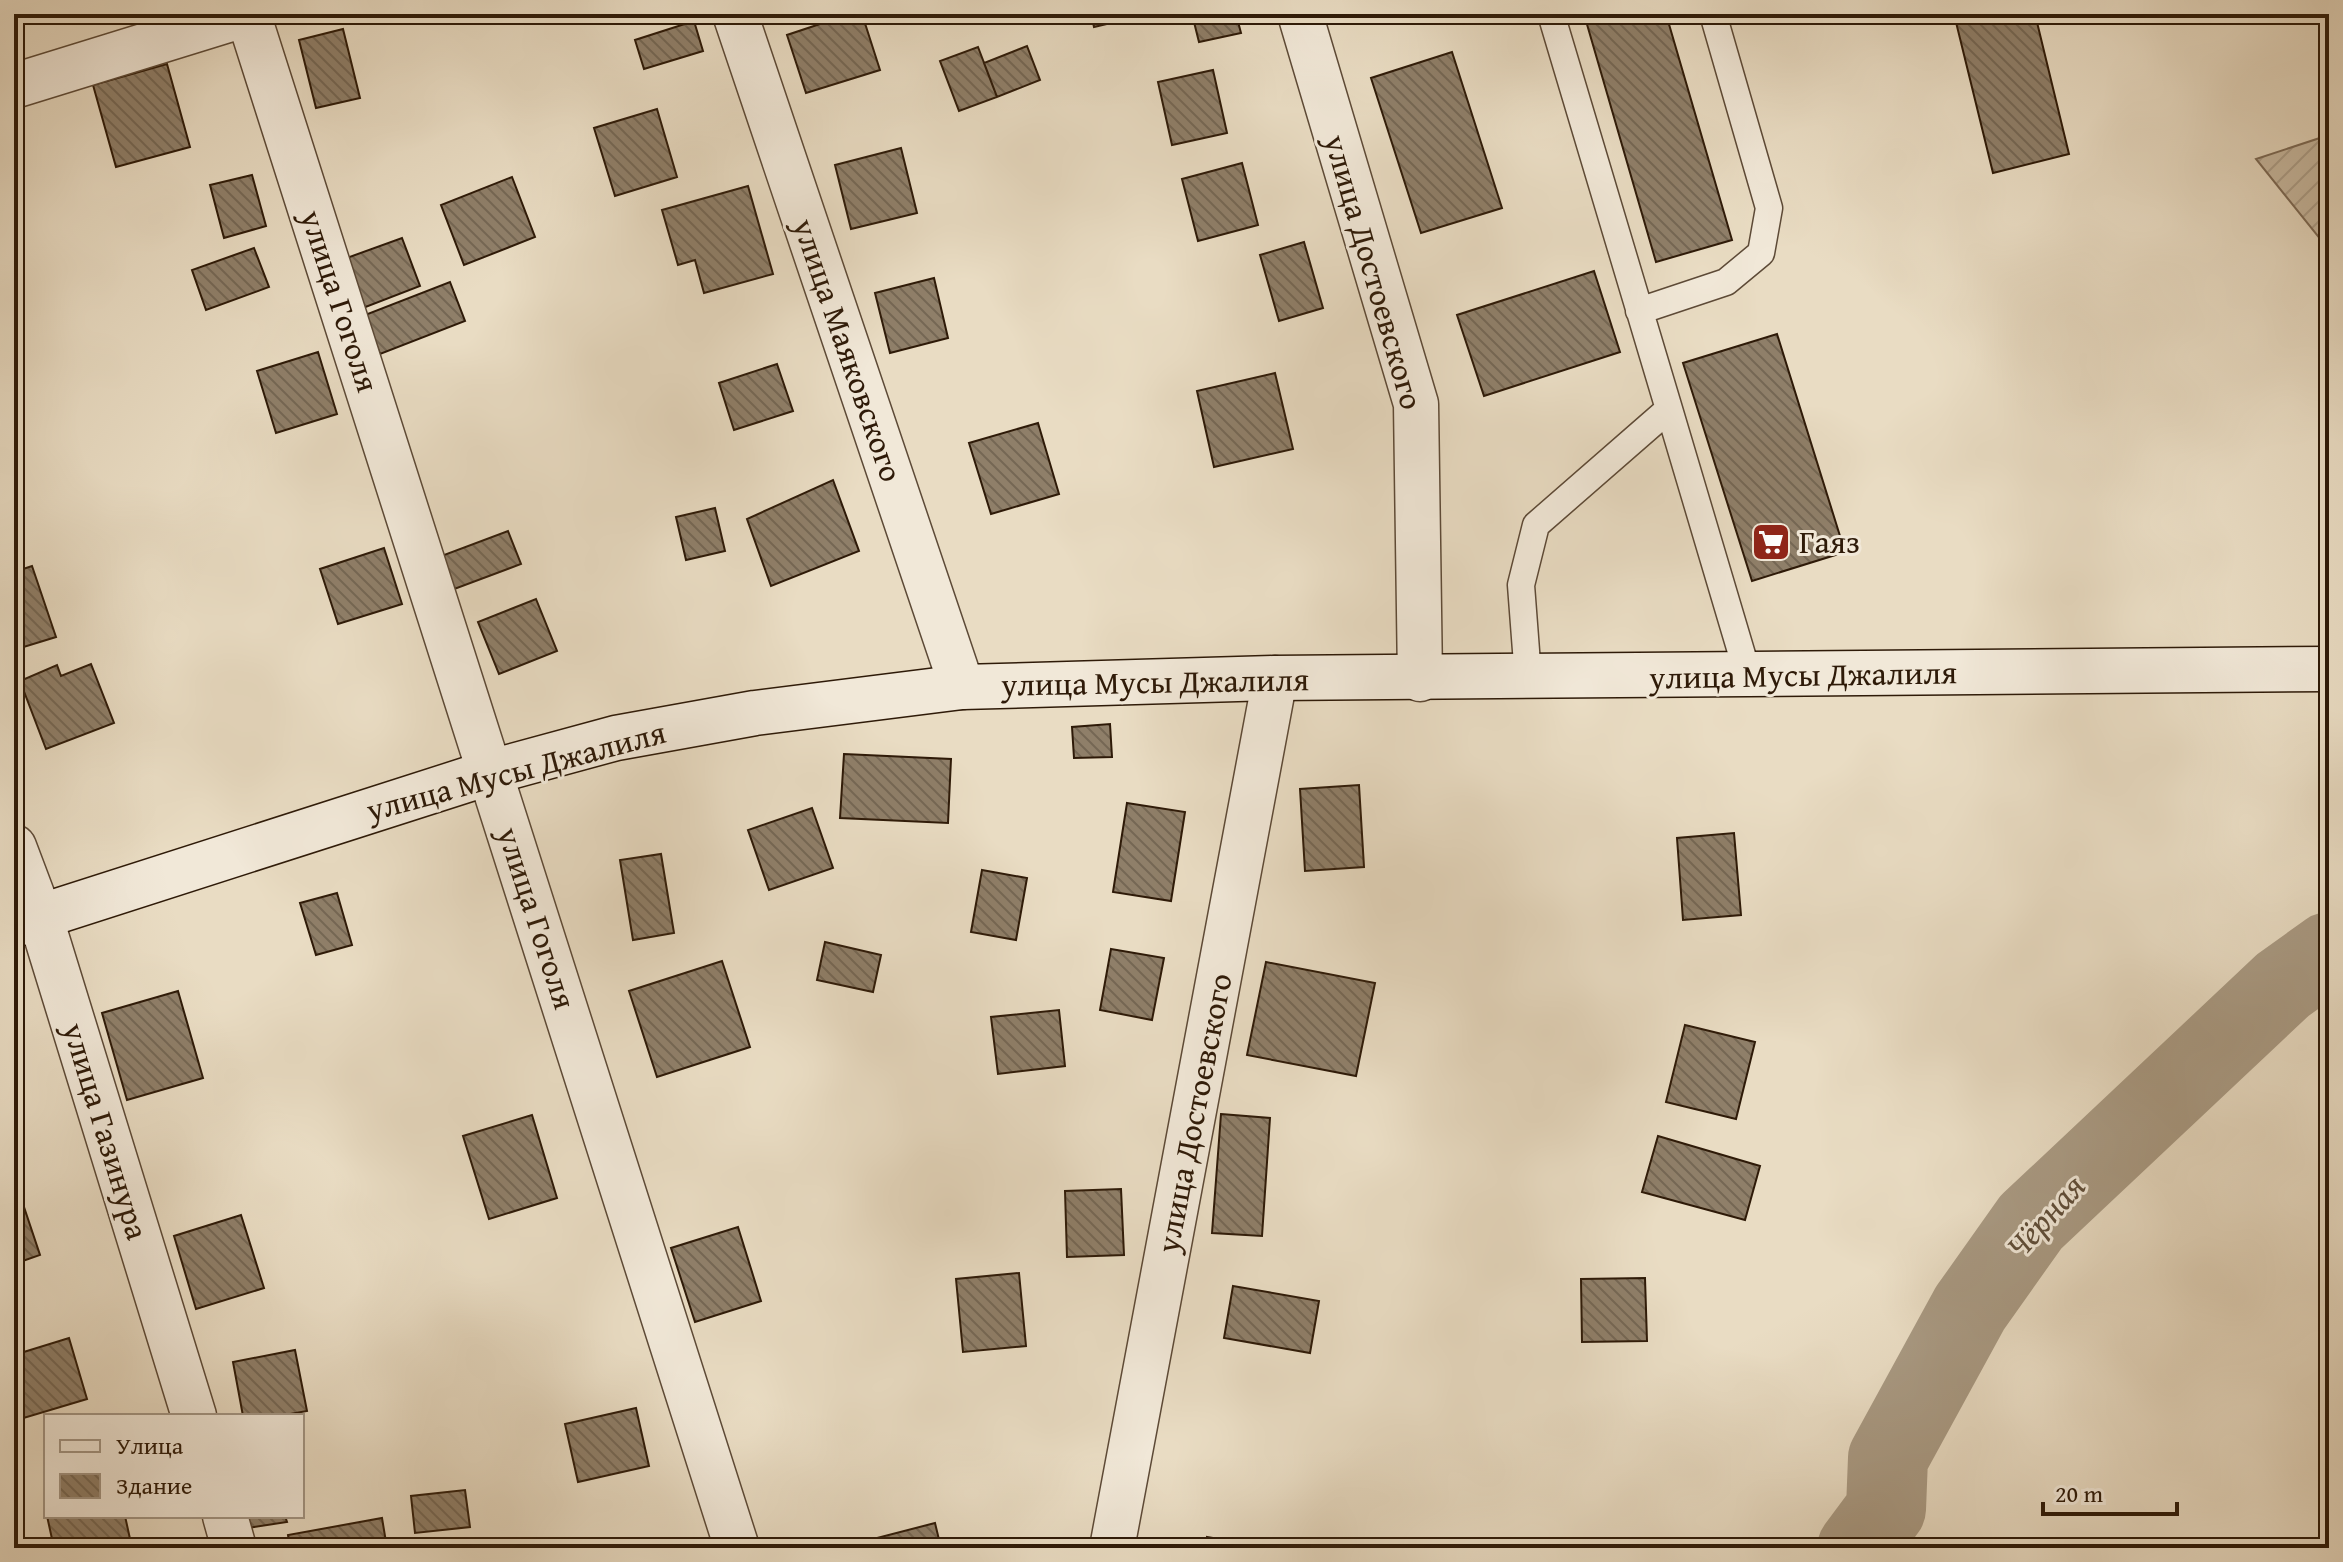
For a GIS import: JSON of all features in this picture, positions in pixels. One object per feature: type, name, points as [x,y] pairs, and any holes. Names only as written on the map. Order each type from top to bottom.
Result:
[{"type":"street","points":[[14,86],[247,14]]},
{"type":"street","name":"улица Гоголя","points":[[247,14],[737,1548]]},
{"type":"street","name":"улица Маяковского","points":[[735,14],[962,687]]},
{"type":"street","name":"улица Достоевского","points":[[1300,14],[1416,404],[1420,679]]},
{"type":"street","name":"улица Мусы Джалиля","points":[[27,921],[491,772],[616,738],[755,713],[962,687],[1275,678],[2329,669]]},
{"type":"street","name":"улица Достоевского","points":[[1112,1548],[1275,678]]},
{"type":"street","name":"улица Газинура","points":[[14,847],[27,921],[193,1414]]},
{"type":"street","points":[[226,1518],[234,1548]]},
{"type":"lane","points":[[1551,14],[1748,675]]},
{"type":"lane","points":[[1639,311],[1726,282],[1761,253],[1769,208],[1713,14]]},
{"type":"lane","points":[[1528,677],[1521,585],[1536,525],[1669,409]]},
{"type":"shaded area","points":[[2329,135],[2329,250],[2256,159]]},
{"type":"building","points":[[850,14],[862,14],[880,70],[806,93],[787,35]]},
{"type":"building","points":[[1091,14],[1149,14],[1094,27]]},
{"type":"building","points":[[1192,14],[1236,14],[1241,33],[1199,42]]},
{"type":"building","points":[[1584,14],[1666,14],[1732,240],[1656,262]]},
{"type":"building","points":[[1954,14],[2035,14],[2069,154],[1993,173]]},
{"type":"building","points":[[694,21],[703,51],[644,69],[635,40]]},
{"type":"building","points":[[343,29],[360,98],[316,108],[299,40]]},
{"type":"building","points":[[1027,46],[1040,80],[997,97],[984,63]]},
{"type":"building","points":[[978,47],[997,97],[959,111],[940,61]]},
{"type":"building","points":[[1452,52],[1502,208],[1421,233],[1371,78]]},
{"type":"building","points":[[167,64],[190,147],[116,167],[93,85]]},
{"type":"building","points":[[1213,70],[1227,133],[1172,145],[1158,82]]},
{"type":"building","points":[[657,109],[677,177],[615,196],[594,128]]},
{"type":"building","points":[[901,148],[917,213],[851,229],[835,165]]},
{"type":"building","points":[[1242,163],[1258,225],[1198,241],[1182,179]]},
{"type":"building","points":[[252,175],[266,226],[224,238],[210,185]]},
{"type":"building","points":[[512,177],[535,237],[464,265],[441,205]]},
{"type":"building","points":[[748,186],[773,274],[704,293],[695,260],[678,265],[662,210]]},
{"type":"building","points":[[402,238],[420,286],[363,308],[344,259]]},
{"type":"building","points":[[1304,242],[1323,308],[1279,321],[1260,255]]},
{"type":"building","points":[[254,248],[269,287],[206,310],[192,270]]},
{"type":"building","points":[[1594,271],[1620,352],[1484,396],[1457,315]]},
{"type":"building","points":[[934,278],[948,338],[890,353],[875,293]]},
{"type":"building","points":[[450,282],[465,321],[380,354],[365,315]]},
{"type":"building","points":[[1777,334],[1845,552],[1752,581],[1683,363]]},
{"type":"building","points":[[318,352],[337,414],[276,433],[257,371]]},
{"type":"building","points":[[777,364],[793,411],[734,430],[719,383]]},
{"type":"building","points":[[1275,373],[1293,449],[1214,467],[1197,391]]},
{"type":"building","points":[[1038,423],[1059,494],[991,514],[969,443]]},
{"type":"building","points":[[833,480],[859,551],[771,586],[747,519]]},
{"type":"building","points":[[715,508],[725,551],[686,560],[676,517]]},
{"type":"building","points":[[508,531],[521,564],[449,591],[436,558]]},
{"type":"building","points":[[384,548],[402,604],[338,624],[320,569]]},
{"type":"building","points":[[32,566],[56,637],[14,650],[14,572]]},
{"type":"building","points":[[536,599],[557,651],[499,674],[478,622]]},
{"type":"building","points":[[91,664],[114,723],[46,749],[20,681],[57,665],[61,676]]},
{"type":"building","points":[[1110,724],[1112,757],[1074,758],[1072,727]]},
{"type":"building","points":[[844,754],[951,759],[948,823],[840,818]]},
{"type":"building","points":[[1359,785],[1364,867],[1305,871],[1300,789]]},
{"type":"building","points":[[1127,803],[1185,812],[1171,901],[1113,892]]},
{"type":"building","points":[[812,808],[833,868],[769,890],[748,830]]},
{"type":"building","points":[[1734,833],[1741,915],[1683,920],[1677,838]]},
{"type":"building","points":[[661,854],[674,933],[633,940],[620,860]]},
{"type":"building","points":[[982,870],[1027,878],[1016,940],[971,932]]},
{"type":"building","points":[[337,893],[352,945],[316,955],[300,903]]},
{"type":"building","points":[[825,942],[881,955],[873,992],[817,980]]},
{"type":"building","points":[[1111,949],[1164,958],[1152,1020],[1100,1010]]},
{"type":"building","points":[[722,961],[750,1047],[657,1077],[629,991]]},
{"type":"building","points":[[1266,962],[1375,983],[1356,1076],[1247,1055]]},
{"type":"building","points":[[178,991],[203,1078],[127,1100],[102,1013]]},
{"type":"building","points":[[1059,1010],[1065,1066],[998,1074],[991,1017]]},
{"type":"building","points":[[1685,1025],[1755,1042],[1736,1119],[1666,1102]]},
{"type":"building","points":[[1221,1114],[1270,1118],[1262,1236],[1212,1233]]},
{"type":"building","points":[[532,1115],[557,1198],[489,1219],[463,1136]]},
{"type":"building","points":[[1658,1136],[1760,1166],[1745,1220],[1642,1192]]},
{"type":"building","points":[[1121,1189],[1124,1255],[1067,1257],[1065,1191]]},
{"type":"building","points":[[24,1207],[40,1255],[14,1264],[14,1211]]},
{"type":"building","points":[[241,1215],[264,1288],[196,1309],[174,1236]]},
{"type":"building","points":[[738,1227],[761,1301],[695,1322],[671,1248]]},
{"type":"building","points":[[1019,1273],[1026,1346],[963,1352],[956,1279]]},
{"type":"building","points":[[1645,1278],[1647,1341],[1582,1342],[1581,1279]]},
{"type":"building","points":[[1233,1286],[1319,1301],[1310,1353],[1224,1338]]},
{"type":"building","points":[[69,1338],[87,1399],[17,1420],[14,1355]]},
{"type":"building","points":[[295,1350],[307,1411],[243,1414],[233,1362]]},
{"type":"building","points":[[636,1408],[649,1466],[578,1482],[565,1424]]},
{"type":"building","points":[[465,1490],[470,1527],[415,1533],[411,1496]]},
{"type":"building","points":[[47,1518],[125,1518],[132,1548],[54,1548]]},
{"type":"building","points":[[245,1518],[286,1518],[287,1522],[247,1528]]},
{"type":"building","points":[[382,1518],[387,1548],[290,1548],[288,1535]]},
{"type":"building","points":[[935,1523],[941,1548],[846,1548],[846,1546]]},
{"type":"building","points":[[1207,1537],[1249,1544],[1248,1548],[1205,1548]]},
{"type":"waterway","name":"Чёрная","points":[[1857,1548],[1886,1509],[1888,1458],[1970,1308],[2031,1222],[2283,985],[2329,952]]},
{"type":"place","name":"Гаяз","points":[[1771,542]]}]
